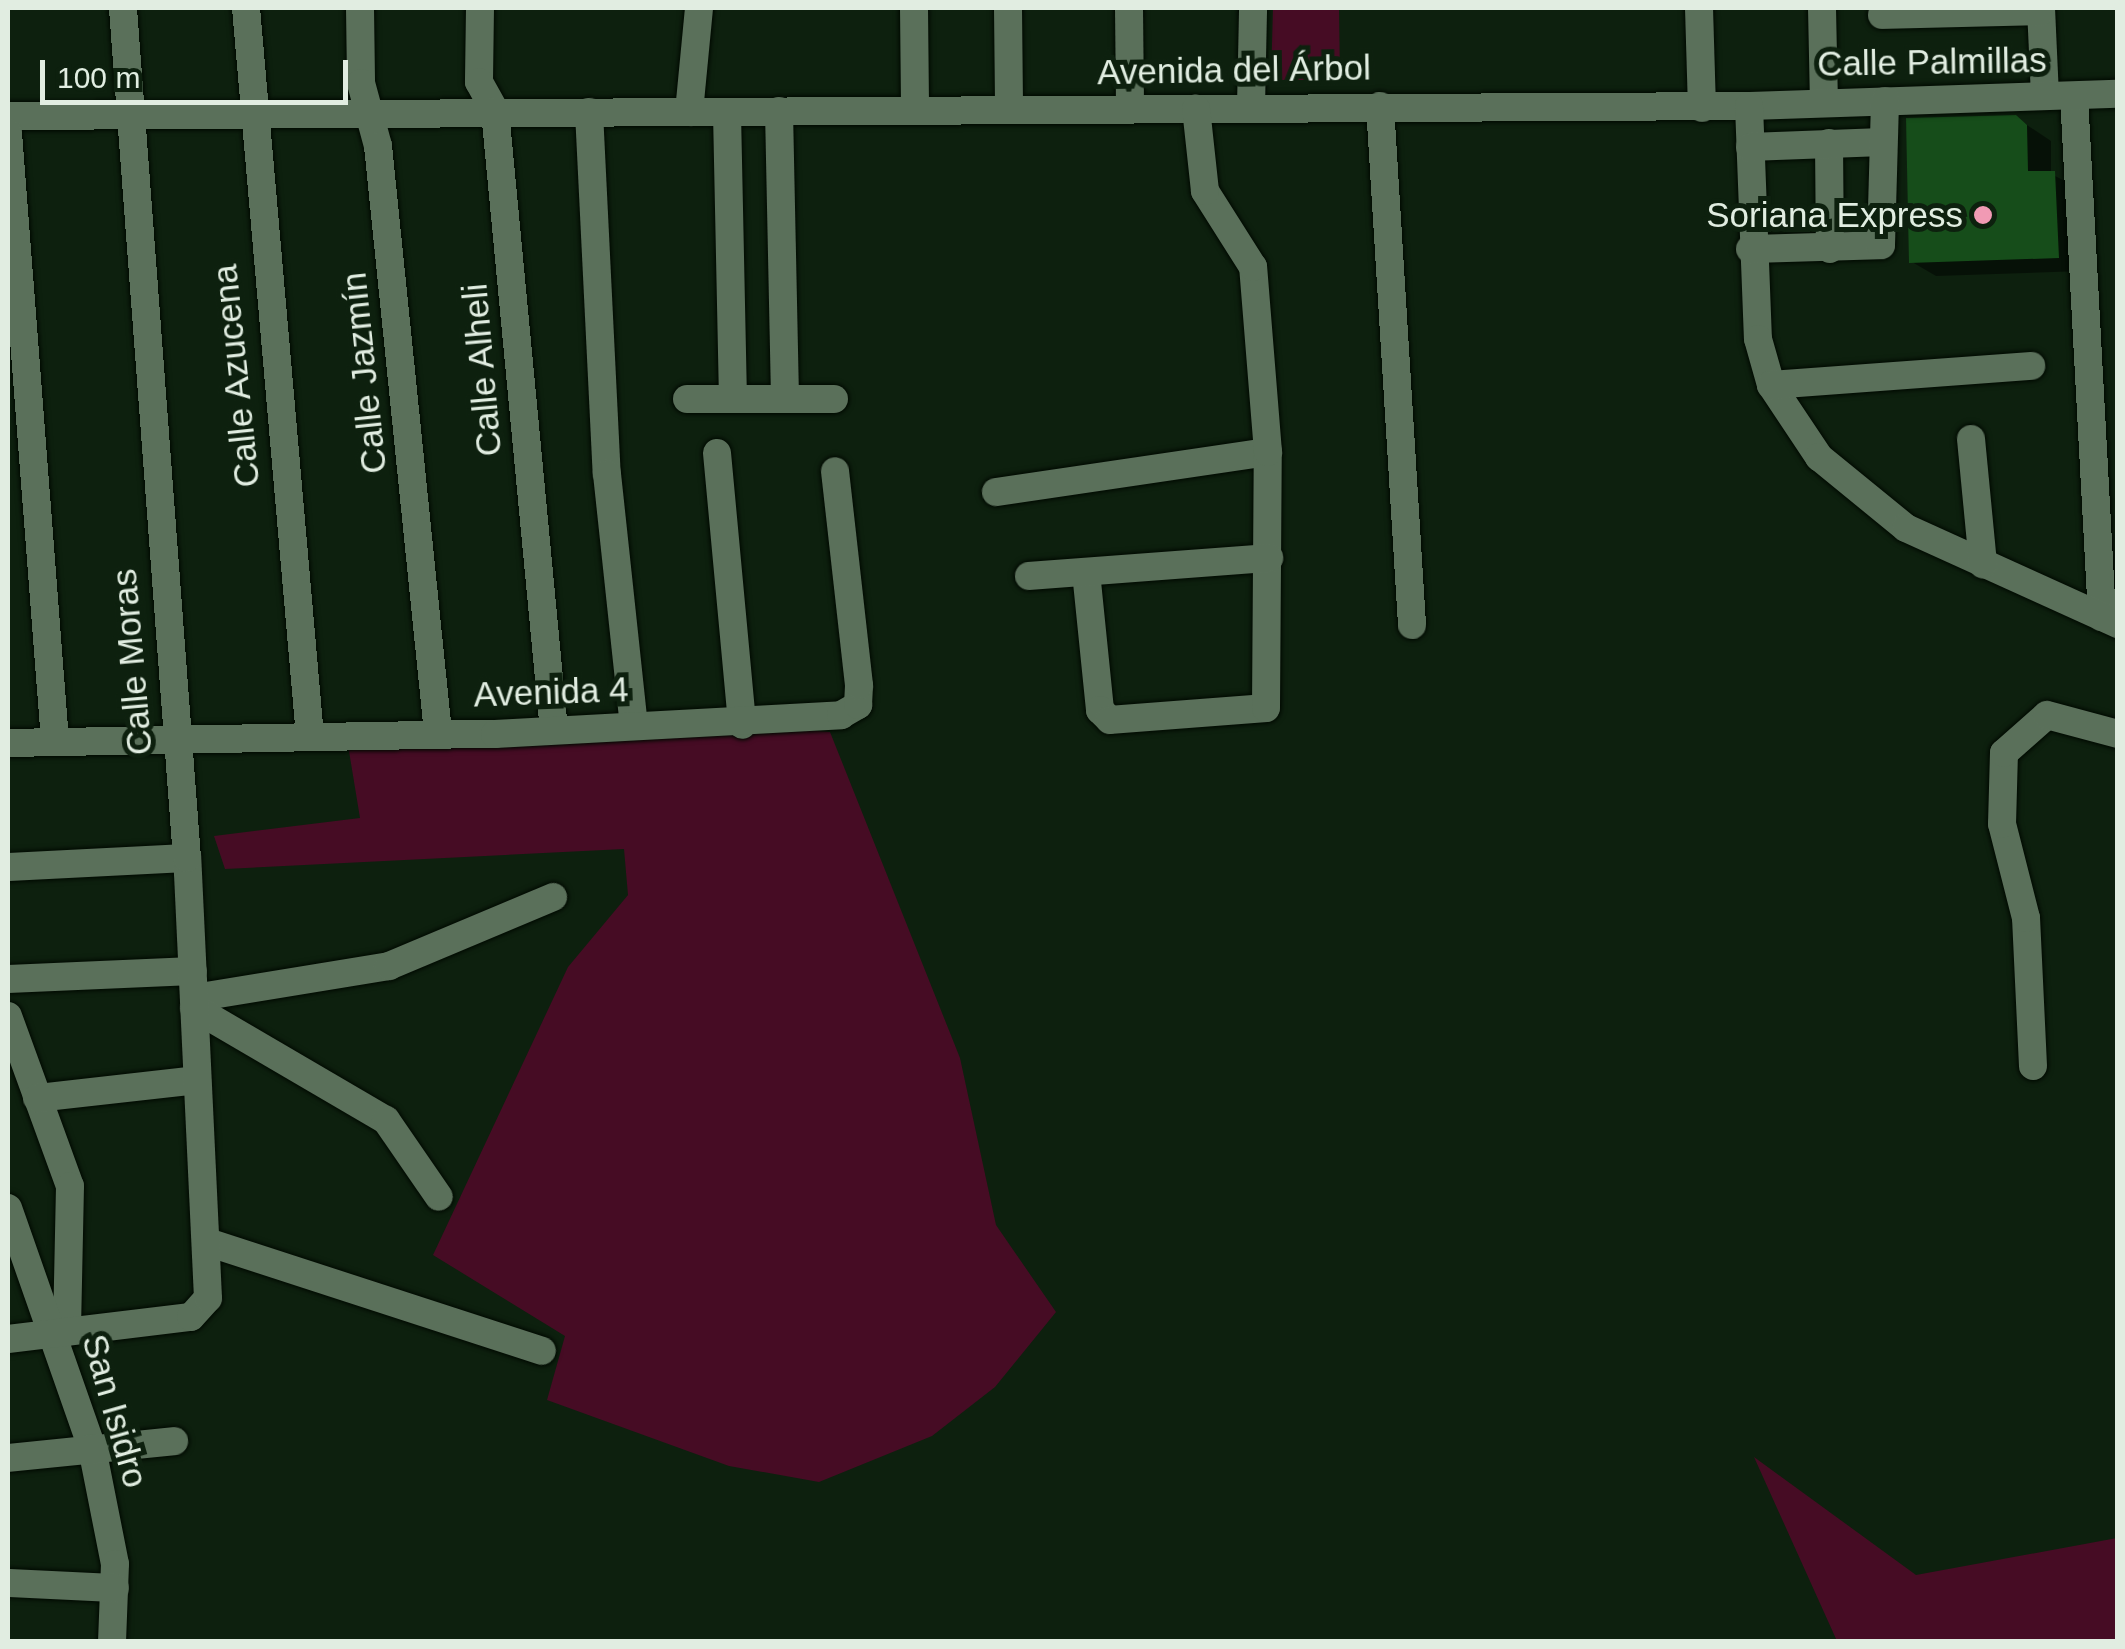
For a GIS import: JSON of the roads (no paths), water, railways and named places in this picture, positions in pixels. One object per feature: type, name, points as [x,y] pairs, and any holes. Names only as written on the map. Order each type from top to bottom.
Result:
[{"type":"street","name":"Calle Moras","points":[[61,1333],[204,1310],[207,1242],[186,858],[126,112],[123,8]]},
{"type":"street","name":"Calle Azucena","points":[[246,8],[248,110],[310,736]]},
{"type":"street","name":"Calle Jazmín","points":[[360,8],[438,732]]},
{"type":"street","name":"Calle Alheli","points":[[480,8],[479,82],[495,111],[554,730]]},
{"type":"street","points":[[689,112],[699,8]]},
{"type":"street","points":[[914,8],[915,109]]},
{"type":"street","points":[[1008,8],[1009,110]]},
{"type":"street","points":[[1130,8],[1130,109]]},
{"type":"street","points":[[1251,107],[1253,8]]},
{"type":"street","points":[[1699,8],[1702,108]]},
{"type":"street","points":[[1822,8],[1824,101]]},
{"type":"street","points":[[1882,16],[2042,9],[2045,96]]},
{"type":"street","name":"Calle Palmillas","points":[[1749,106],[2118,94]]},
{"type":"street","points":[[1749,106],[1750,249],[1771,385],[1819,456],[1906,528],[2110,620],[2074,96]]},
{"type":"street","points":[[1750,249],[1881,245],[1885,100]]},
{"type":"street","points":[[1380,106],[1412,625]]},
{"type":"street","name":"Avenida del Árbol","points":[[8,116],[368,107],[727,112],[1749,106]]},
{"type":"street","points":[[1086,572],[1100,710],[1124,725],[1266,708],[1268,452],[1253,267],[1204,191],[1196,108]]},
{"type":"street","points":[[779,111],[785,396]]},
{"type":"street","points":[[590,112],[607,474],[634,726]]},
{"type":"street","points":[[727,112],[733,397]]},
{"type":"street","points":[[8,133],[55,741]]},
{"type":"street","points":[[1750,147],[1882,142]]},
{"type":"street","points":[[1829,143],[1830,249]]},
{"type":"street","points":[[1771,385],[2031,366]]},
{"type":"street","points":[[687,399],[834,399]]},
{"type":"street","points":[[1971,439],[1983,564]]},
{"type":"street","points":[[996,492],[1268,452]]},
{"type":"street","points":[[718,453],[742,725]]},
{"type":"street","name":"Avenida 4","points":[[8,743],[742,725],[841,715],[858,704],[834,471]]},
{"type":"street","points":[[1029,576],[1269,558]]},
{"type":"street","points":[[2033,1066],[2026,918],[2002,824],[2004,753],[2047,715],[2118,734]]},
{"type":"street","points":[[8,867],[186,858]]},
{"type":"street","points":[[8,980],[194,992],[390,966],[553,896]]},
{"type":"street","points":[[194,992],[386,1120],[439,1198]]},
{"type":"street","points":[[8,1016],[72,1202],[61,1333],[8,1338]]},
{"type":"street","points":[[37,1098],[197,1080]]},
{"type":"street","name":"San Isidro","points":[[10,1221],[61,1333],[92,1448],[115,1588],[112,1642]]},
{"type":"street","points":[[207,1242],[542,1351]]},
{"type":"street","points":[[8,1458],[174,1440]]},
{"type":"street","points":[[8,1582],[115,1588]]},
{"type":"place","name":"Soriana Express","points":[[1983,215]]}]
